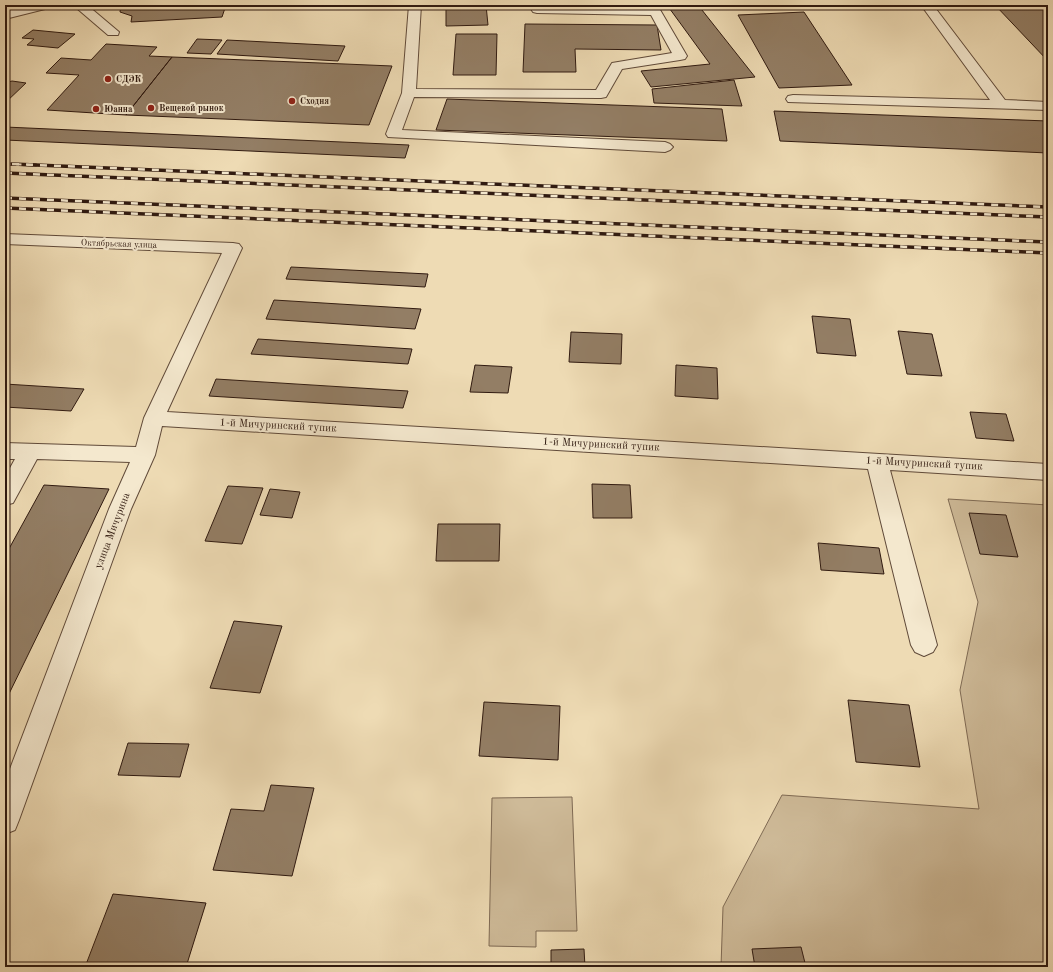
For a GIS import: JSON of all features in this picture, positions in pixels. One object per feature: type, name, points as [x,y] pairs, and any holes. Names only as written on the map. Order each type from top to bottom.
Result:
[{"type":"street","points":[[5,15],[45,5]]},
{"type":"street","points":[[79,5],[114,32]]},
{"type":"street","points":[[415,5],[409,93],[396,128],[665,147]]},
{"type":"street","points":[[927,5],[1001,105]]},
{"type":"street","points":[[409,93],[602,94],[617,66],[680,56],[654,8],[537,9]]},
{"type":"street","points":[[793,99],[1048,106]]},
{"type":"street","name":"Октябрьская улица","points":[[5,239],[233,248]]},
{"type":"street","name":"улица Мичурина","points":[[5,818],[120,509],[144,455],[154,418],[233,248]]},
{"type":"street","name":"1-й Мичуринский тупик","points":[[154,418],[1048,472]]},
{"type":"street","points":[[5,451],[144,455]]},
{"type":"street","points":[[5,497],[30,452]]},
{"type":"street","points":[[877,462],[924,644]]},
{"type":"shaded area","points":[[948,499],[1048,505],[1048,967],[721,967],[723,907],[782,795],[979,809],[960,690],[978,602]]},
{"type":"shaded area","points":[[572,797],[577,931],[536,931],[536,947],[489,946],[492,798]]},
{"type":"building","points":[[121,5],[226,5],[222,17],[131,22],[132,16],[120,12]]},
{"type":"building","points":[[446,5],[486,5],[488,25],[446,26]]},
{"type":"building","points":[[667,5],[698,5],[755,77],[651,87],[641,71],[710,64]]},
{"type":"building","points":[[995,5],[1048,5],[1048,61]]},
{"type":"building","points":[[804,12],[852,85],[779,88],[738,15]]},
{"type":"building","points":[[525,24],[657,25],[661,50],[575,49],[576,72],[523,72]]},
{"type":"building","points":[[33,30],[75,34],[58,48],[27,45],[34,39],[22,38]]},
{"type":"building","points":[[456,34],[497,34],[496,75],[453,75]]},
{"type":"building","points":[[197,39],[222,40],[211,54],[187,53]]},
{"type":"building","points":[[227,40],[345,46],[338,61],[217,54]]},
{"type":"building","points":[[106,44],[157,47],[149,56],[172,57],[126,115],[47,110],[79,75],[46,73],[61,58],[91,60]]},
{"type":"building","points":[[172,57],[392,66],[369,125],[126,115]]},
{"type":"building","points":[[734,80],[742,106],[654,103],[652,89]]},
{"type":"building","points":[[12,81],[26,83],[5,103],[5,83]]},
{"type":"building","points":[[447,99],[722,109],[727,141],[436,130]]},
{"type":"building","points":[[774,111],[1048,121],[1048,153],[780,141]]},
{"type":"building","points":[[5,127],[409,145],[405,158],[5,140]]},
{"type":"building","points":[[291,267],[428,274],[425,287],[286,279]]},
{"type":"building","points":[[274,300],[421,309],[415,329],[266,319]]},
{"type":"building","points":[[812,316],[850,319],[856,356],[817,353]]},
{"type":"building","points":[[898,331],[932,334],[942,376],[907,374]]},
{"type":"building","points":[[571,332],[622,334],[621,364],[569,362]]},
{"type":"building","points":[[258,339],[412,349],[408,364],[251,354]]},
{"type":"building","points":[[475,365],[512,367],[508,393],[470,392]]},
{"type":"building","points":[[676,365],[717,368],[718,399],[675,396]]},
{"type":"building","points":[[216,379],[408,391],[403,408],[209,396]]},
{"type":"building","points":[[5,384],[84,389],[71,411],[5,407]]},
{"type":"building","points":[[970,412],[1006,414],[1014,441],[976,438]]},
{"type":"building","points":[[592,484],[630,485],[632,518],[593,518]]},
{"type":"building","points":[[44,485],[109,489],[5,702],[5,556]]},
{"type":"building","points":[[228,486],[263,488],[242,544],[205,541]]},
{"type":"building","points":[[270,489],[300,492],[292,518],[260,515]]},
{"type":"building","points":[[969,513],[1006,515],[1018,557],[980,554]]},
{"type":"building","points":[[438,524],[500,524],[499,561],[436,561]]},
{"type":"building","points":[[818,543],[879,548],[884,574],[821,570]]},
{"type":"building","points":[[234,621],[282,626],[260,693],[210,688]]},
{"type":"building","points":[[848,700],[909,705],[920,767],[856,762]]},
{"type":"building","points":[[484,702],[560,706],[558,760],[479,756]]},
{"type":"building","points":[[128,743],[189,744],[180,777],[118,775]]},
{"type":"building","points":[[271,785],[314,788],[292,876],[213,870],[231,809],[264,811]]},
{"type":"building","points":[[113,894],[206,903],[186,967],[85,967]]},
{"type":"building","points":[[801,947],[806,967],[755,967],[752,949]]},
{"type":"building","points":[[584,949],[585,967],[551,967],[551,950]]},
{"type":"railway","points":[[5,164],[36,165]]},
{"type":"railway","points":[[12,164],[1048,207]]},
{"type":"railway","points":[[5,173],[1048,217]]},
{"type":"railway","points":[[5,198],[1048,242]]},
{"type":"railway","points":[[5,208],[1048,253]]},
{"type":"place","name":"СДЭК","points":[[108,79]]},
{"type":"place","name":"Сходня","points":[[292,101]]},
{"type":"place","name":"Вещевой рынок","points":[[151,108]]},
{"type":"place","name":"Юанна","points":[[96,109]]}]
